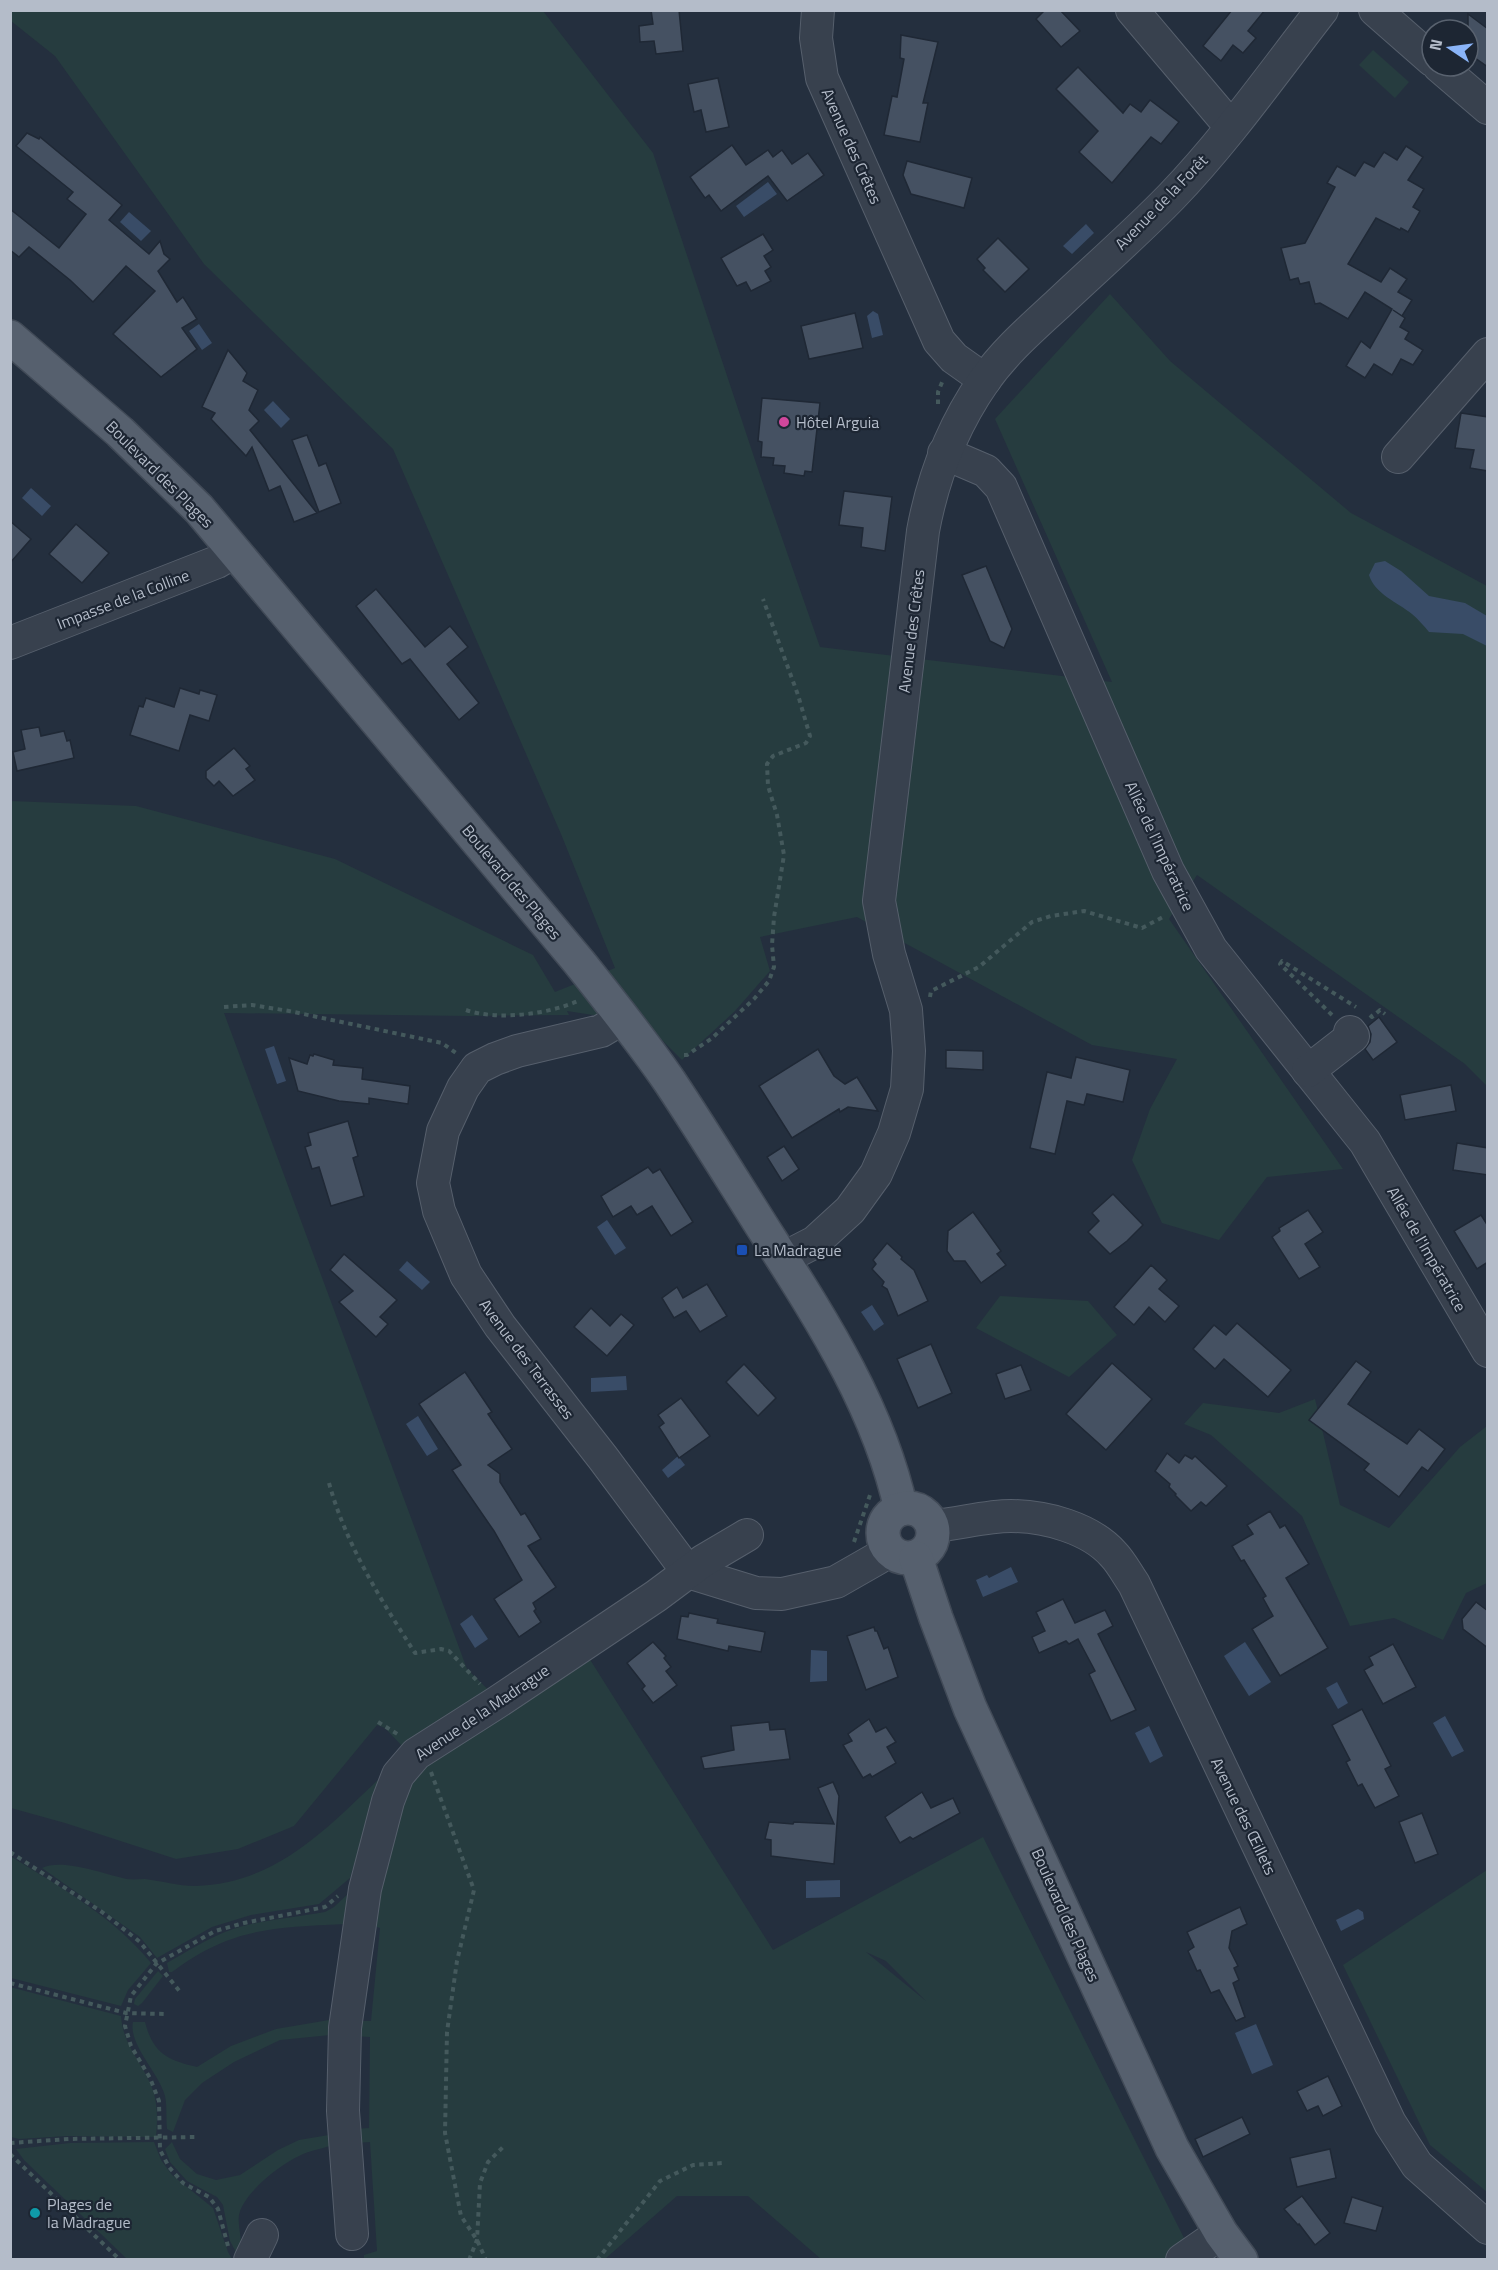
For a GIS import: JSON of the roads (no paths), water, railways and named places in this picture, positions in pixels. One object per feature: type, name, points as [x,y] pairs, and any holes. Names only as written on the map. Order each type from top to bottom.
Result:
[{"type":"main road","name":"Boulevard des Plages","points":[[10,337],[128,439],[199,508],[579,962],[615,1023],[668,1080],[723,1162],[848,1367],[892,1472],[901,1509]]},
{"type":"main road","points":[[911,1508],[928,1517],[933,1526],[934,1536],[931,1545],[924,1553],[890,1558],[883,1531],[886,1521],[892,1514],[901,1509],[911,1508]]},
{"type":"main road","name":"Boulevard des Plages","points":[[890,1558],[936,1618],[970,1708],[1172,2148],[1221,2233],[1241,2259]]},
{"type":"street","name":"Avenue des Crêtes","points":[[782,1259],[815,1242],[850,1210],[876,1174],[894,1133],[907,1089],[909,1052],[906,1010],[889,954],[879,901],[923,531],[929,501],[944,453],[963,415],[985,380],[954,358],[939,341],[822,78],[816,38],[818,10]]},
{"type":"street","points":[[1132,10],[1231,127]]},
{"type":"street","name":"Avenue de la Forêt","points":[[985,380],[1012,346],[1173,195],[1231,127],[1322,10]]},
{"type":"street","points":[[1375,10],[1420,49]]},
{"type":"street","points":[[1453,78],[1488,108]]},
{"type":"street","points":[[1398,458],[1488,354]]},
{"type":"street","name":"Allée de l'Impératrice","points":[[944,453],[986,471],[1001,487],[1168,871],[1211,949],[1365,1142],[1488,1351]]},
{"type":"street","name":"Impasse de la Colline","points":[[10,643],[217,562],[234,552]]},
{"type":"street","name":"Avenue des Terrasses","points":[[615,1023],[517,1051],[477,1068],[463,1088],[443,1131],[433,1183],[439,1211],[466,1275],[500,1326],[688,1572]]},
{"type":"street","points":[[1308,1071],[1353,1036],[1350,1032]]},
{"type":"street","name":"Avenue des Œillets","points":[[933,1526],[1011,1516],[1044,1520],[1075,1529],[1096,1540],[1113,1553],[1134,1584],[1390,2123],[1417,2165],[1488,2228]]},
{"type":"street","name":"Avenue de la Madrague","points":[[352,2234],[343,2111],[345,2028],[365,1889],[388,1801],[398,1775],[416,1754],[747,1535]]},
{"type":"street","points":[[688,1572],[756,1593],[782,1594],[836,1582],[890,1558]]},
{"type":"street","points":[[1182,2259],[1221,2233]]},
{"type":"water","points":[[768,182],[777,194],[744,217],[736,206]]},
{"type":"water","points":[[129,212],[151,231],[141,241],[120,222]]},
{"type":"water","points":[[1086,224],[1094,233],[1072,254],[1063,246]]},
{"type":"water","points":[[873,311],[878,314],[883,335],[872,338],[867,316]]},
{"type":"water","points":[[199,324],[212,343],[202,350],[189,331]]},
{"type":"water","points":[[273,401],[290,419],[281,428],[264,410]]},
{"type":"water","points":[[31,488],[51,506],[42,516],[22,498]]},
{"type":"water","points":[[1385,561],[1401,571],[1429,596],[1465,603],[1487,616],[1487,646],[1463,634],[1429,632],[1412,614],[1381,593],[1369,575],[1375,563]]},
{"type":"water","points":[[274,1046],[286,1081],[277,1084],[265,1049]]},
{"type":"water","points":[[607,1220],[626,1248],[615,1255],[597,1227]]},
{"type":"water","points":[[407,1261],[430,1282],[422,1290],[399,1270]]},
{"type":"water","points":[[872,1305],[884,1324],[874,1331],[861,1312]]},
{"type":"water","points":[[626,1376],[627,1390],[591,1392],[591,1378]]},
{"type":"water","points":[[418,1416],[438,1449],[427,1456],[406,1424]]},
{"type":"water","points":[[678,1456],[685,1465],[668,1478],[662,1470]]},
{"type":"water","points":[[1011,1567],[1018,1582],[983,1597],[976,1580],[987,1575],[989,1578]]},
{"type":"water","points":[[472,1615],[488,1639],[475,1648],[460,1624]]},
{"type":"water","points":[[1245,1642],[1271,1682],[1249,1696],[1224,1656]]},
{"type":"water","points":[[811,1650],[827,1651],[827,1681],[810,1682]]},
{"type":"water","points":[[1337,1682],[1348,1703],[1338,1709],[1326,1688]]},
{"type":"water","points":[[1445,1716],[1464,1751],[1452,1757],[1433,1723]]},
{"type":"water","points":[[1149,1726],[1163,1756],[1150,1763],[1135,1733]]},
{"type":"water","points":[[840,1880],[840,1897],[806,1898],[806,1881]]},
{"type":"water","points":[[1358,1909],[1363,1912],[1364,1919],[1341,1931],[1336,1920]]},
{"type":"water","points":[[1256,2024],[1273,2065],[1252,2074],[1235,2033]]},
{"type":"place","name":"Hôtel Arguia","points":[[784,422]]},
{"type":"place","name":"La Madrague","points":[[742,1250]]},
{"type":"place","name":"Plages de la Madrague","points":[[35,2213]]}]
